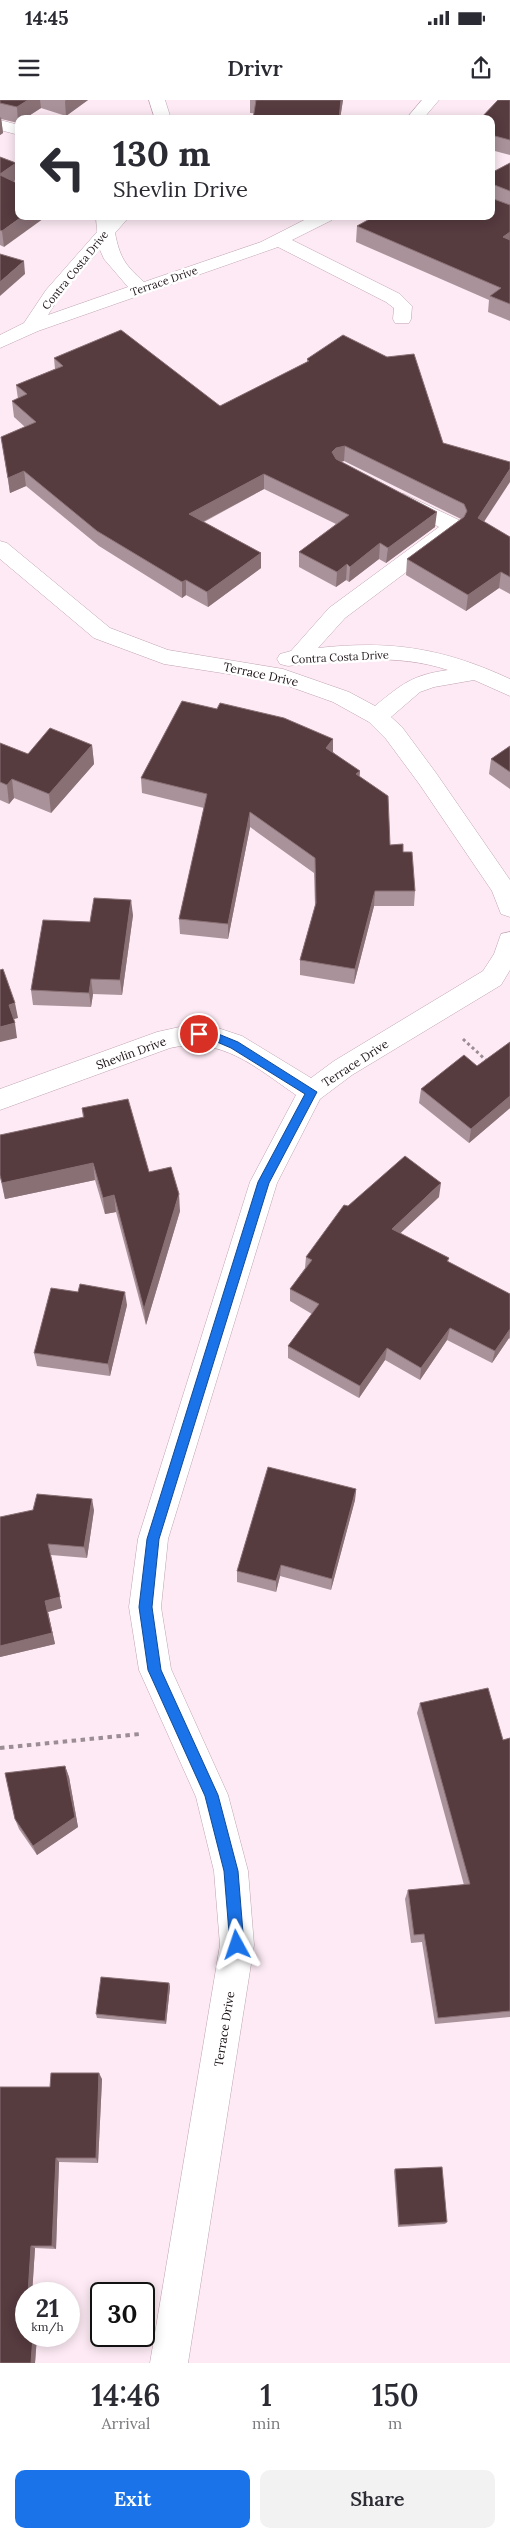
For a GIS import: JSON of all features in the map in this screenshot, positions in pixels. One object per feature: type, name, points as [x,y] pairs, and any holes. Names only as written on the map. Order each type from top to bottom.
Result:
[{"type":"street","points":[[157,100],[162,115]]},
{"type":"street","points":[[418,115],[431,100]]},
{"type":"street","points":[[0,125],[15,129]]},
{"type":"street","name":"Terrace Drive","points":[[0,342],[31,327],[279,241],[318,220]]},
{"type":"street","points":[[105,224],[110,255],[126,276],[141,289]]},
{"type":"street","name":"Contra Costa Drive","points":[[31,327],[52,294],[105,224]]},
{"type":"street","points":[[279,241],[388,295],[403,306],[402,319]]},
{"type":"street","points":[[298,658],[337,613],[454,526],[385,491]]},
{"type":"street","name":"Terrace Drive","points":[[0,548],[102,633],[164,657],[275,674],[341,697],[377,717],[394,734],[428,779],[503,889],[510,908]]},
{"type":"street","name":"Contra Costa Drive","points":[[230,667],[298,658],[377,653],[419,656],[477,673],[510,688]]},
{"type":"street","points":[[377,717],[412,687],[430,680],[477,673]]},
{"type":"street","name":"Terrace Drive","points":[[169,2363],[237,1945],[231,1871],[212,1795],[180,1730],[154,1670],[145,1607],[153,1539],[264,1182],[311,1092],[343,1068],[492,978],[506,956],[510,941]]},
{"type":"street","name":"Shevlin Drive","points":[[0,1100],[166,1039],[187,1034],[211,1035],[234,1045],[311,1092]]},
{"type":"path","points":[[435,1013],[490,1063]]},
{"type":"path","points":[[0,1748],[180,1730]]},
{"type":"building","points":[[0,100],[28,100],[17,107],[0,103]]},
{"type":"building","points":[[256,100],[341,100],[339,115],[254,115]]},
{"type":"building","points":[[498,100],[510,100],[510,140],[495,136],[495,115],[484,115]]},
{"type":"building","points":[[0,157],[15,163],[15,164],[0,174]]},
{"type":"building","points":[[510,163],[510,191],[495,185],[495,171]]},
{"type":"building","points":[[0,175],[15,182],[15,220],[17,220],[2,231],[0,230]]},
{"type":"building","points":[[495,199],[510,205],[510,232],[503,237],[510,240],[510,304],[490,296],[501,288],[357,226],[368,220],[495,220]]},
{"type":"building","points":[[0,254],[24,261],[0,282]]},
{"type":"building","points":[[121,330],[220,406],[309,361],[307,359],[343,335],[387,357],[414,354],[443,443],[510,462],[510,469],[478,518],[510,537],[510,577],[501,572],[468,595],[407,559],[464,517],[467,511],[464,504],[345,446],[336,448],[332,452],[336,459],[437,512],[388,548],[380,543],[350,567],[347,564],[337,572],[299,552],[349,515],[264,474],[189,514],[261,553],[207,592],[186,580],[182,582],[97,531],[24,471],[8,478],[1,437],[36,422],[12,401],[27,394],[16,385],[63,366],[54,358]]},
{"type":"building","points":[[182,701],[217,709],[220,703],[284,718],[333,739],[326,748],[360,771],[356,774],[388,796],[390,845],[403,844],[403,852],[412,852],[415,891],[375,891],[355,969],[300,960],[316,903],[315,858],[250,812],[228,924],[179,919],[207,794],[141,778]]},
{"type":"building","points":[[50,728],[92,745],[49,794],[12,779],[7,785],[0,782],[0,743],[28,754]]},
{"type":"building","points":[[510,746],[510,772],[491,759]]},
{"type":"building","points":[[94,898],[131,900],[120,980],[91,979],[89,993],[31,990],[43,920],[90,922]]},
{"type":"building","points":[[3,969],[15,1003],[9,1005],[15,1023],[0,1027],[0,970]]},
{"type":"building","points":[[510,1042],[510,1096],[471,1129],[421,1089],[464,1055],[477,1066]]},
{"type":"building","points":[[128,1099],[149,1172],[171,1167],[179,1194],[144,1309],[114,1195],[103,1198],[93,1163],[2,1183],[0,1175],[0,1135],[84,1117],[82,1108]]},
{"type":"building","points":[[405,1156],[441,1183],[392,1229],[449,1258],[447,1261],[510,1294],[510,1329],[495,1351],[450,1328],[421,1368],[387,1348],[360,1386],[288,1346],[319,1304],[290,1289],[312,1260],[306,1257],[344,1205],[348,1206]]},
{"type":"building","points":[[80,1284],[125,1292],[108,1364],[34,1353],[51,1288],[78,1292]]},
{"type":"building","points":[[268,1467],[356,1489],[332,1579],[281,1565],[276,1581],[237,1571]]},
{"type":"building","points":[[37,1494],[92,1499],[84,1547],[48,1544],[60,1597],[45,1601],[52,1633],[0,1646],[0,1517],[33,1510]]},
{"type":"building","points":[[488,1688],[503,1740],[510,1738],[510,2011],[438,2018],[424,1934],[414,1935],[408,1890],[470,1884],[420,1703]]},
{"type":"building","points":[[65,1766],[75,1817],[33,1846],[15,1819],[5,1773]]},
{"type":"building","points":[[101,1977],[169,1983],[165,2021],[96,2014]]},
{"type":"building","points":[[51,2073],[99,2073],[96,2158],[56,2158],[52,2246],[31,2246],[29,2282],[15,2282],[15,2347],[32,2347],[31,2363],[0,2363],[0,2087],[50,2087]]},
{"type":"building","points":[[442,2167],[447,2222],[399,2225],[395,2169]]},
{"type":"route","points":[[199,1034],[211,1035],[234,1045],[275,1068],[311,1092],[264,1182],[153,1539],[145,1607],[154,1670],[180,1730],[212,1795],[231,1871],[237,1945]]}]
